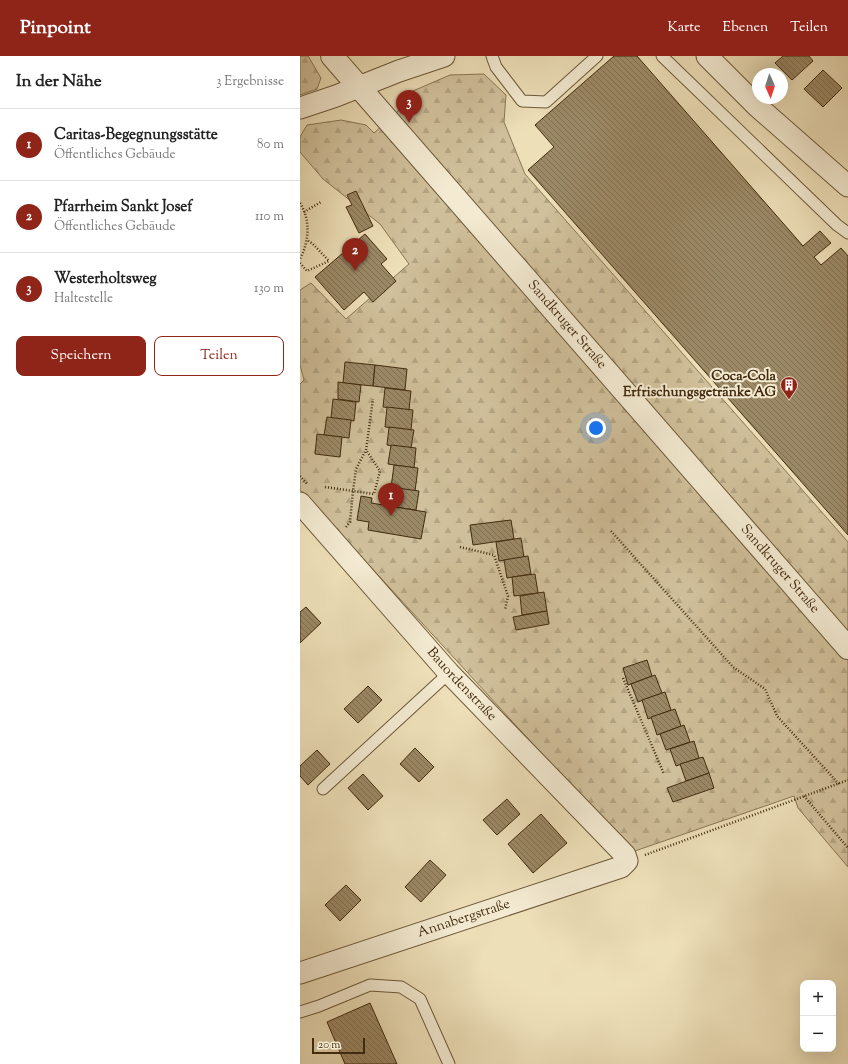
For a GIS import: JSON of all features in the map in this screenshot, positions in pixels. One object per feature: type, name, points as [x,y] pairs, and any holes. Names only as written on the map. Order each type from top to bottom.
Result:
[{"type":"street","name":"Sandkruger Straße","points":[[332,56],[848,648]]},
{"type":"street","points":[[707,56],[758,107],[848,186]]},
{"type":"street","points":[[300,108],[440,57]]},
{"type":"street","name":"Bauordenstraße","points":[[301,505],[449,673],[625,855],[627,861]]},
{"type":"street","name":"Annabergstraße","points":[[300,973],[621,867],[627,861]]},
{"type":"lane","points":[[492,56],[496,67],[522,101],[546,102],[597,56]]},
{"type":"lane","points":[[662,56],[837,225],[848,232]]},
{"type":"lane","points":[[323,789],[449,673]]},
{"type":"lane","points":[[300,1012],[319,1006],[370,984],[401,987],[420,999],[449,1064]]},
{"type":"path","points":[[304,212],[321,202]]},
{"type":"path","points":[[300,203],[308,223],[307,240],[300,259]]},
{"type":"path","points":[[300,263],[307,271],[329,261],[313,244],[307,240]]},
{"type":"path","points":[[350,522],[356,469],[366,450],[373,400]]},
{"type":"path","points":[[325,487],[374,494],[380,471],[366,450]]},
{"type":"path","points":[[612,531],[733,668],[764,690],[777,716],[839,784]]},
{"type":"path","points":[[460,547],[494,555],[508,596],[504,610]]},
{"type":"path","points":[[623,678],[664,774]]},
{"type":"path","points":[[627,861],[848,780]]},
{"type":"path","points":[[804,796],[848,848]]},
{"type":"green space","points":[[300,56],[308,56],[321,78],[317,89],[300,95]]},
{"type":"green space","points":[[484,74],[506,95],[504,122],[525,174],[848,542],[848,867],[798,808],[794,796],[632,852],[300,490],[300,384],[304,380],[300,365],[300,290],[311,283],[346,319],[409,264],[380,224],[323,179],[300,152],[300,137],[307,125],[341,120],[366,125],[374,133],[400,109],[397,100],[399,97],[450,75]]},
{"type":"building","name":"Coca-Cola Erfrischungsgetränke AG","points":[[614,56],[637,56],[803,246],[820,231],[831,243],[814,257],[821,265],[841,248],[848,256],[848,535],[528,170],[554,147],[535,125]]},
{"type":"building","points":[[783,56],[809,56],[813,61],[792,80],[788,76],[788,68],[780,68],[775,63]]},
{"type":"building","points":[[823,70],[842,88],[823,107],[804,89]]},
{"type":"building","points":[[356,191],[373,226],[359,233],[346,207],[352,205],[347,195]]},
{"type":"building","points":[[365,234],[387,259],[381,264],[396,281],[373,302],[364,292],[344,310],[315,277]]},
{"type":"building","points":[[345,362],[375,365],[373,386],[343,383]]},
{"type":"building","points":[[375,365],[407,369],[405,390],[373,386]]},
{"type":"building","points":[[338,382],[361,385],[359,402],[338,399]]},
{"type":"building","points":[[385,388],[411,391],[409,410],[383,407]]},
{"type":"building","points":[[333,399],[356,402],[354,421],[331,418]]},
{"type":"building","points":[[387,407],[413,410],[411,430],[385,427]]},
{"type":"building","points":[[327,417],[351,420],[349,438],[324,435]]},
{"type":"building","points":[[389,427],[414,430],[411,448],[387,445]]},
{"type":"building","points":[[317,434],[342,437],[340,457],[315,454]]},
{"type":"building","points":[[391,445],[416,448],[414,468],[388,464]]},
{"type":"building","points":[[394,465],[418,468],[415,491],[391,488]]},
{"type":"building","points":[[397,488],[419,491],[416,510],[394,507]]},
{"type":"building","points":[[361,496],[372,498],[371,503],[426,512],[421,539],[368,530],[369,522],[357,520]]},
{"type":"building","points":[[511,520],[514,539],[473,545],[470,525]]},
{"type":"building","points":[[521,538],[524,557],[499,561],[496,542]]},
{"type":"building","points":[[528,556],[531,574],[507,578],[504,560]]},
{"type":"building","points":[[535,574],[538,593],[514,596],[512,577]]},
{"type":"building","points":[[544,592],[547,611],[522,615],[520,596]]},
{"type":"building","points":[[306,607],[321,623],[300,643],[300,612]]},
{"type":"building","points":[[547,611],[549,624],[516,630],[513,617]]},
{"type":"building","points":[[647,660],[652,676],[628,685],[623,668]]},
{"type":"building","points":[[655,675],[662,693],[638,702],[631,684]]},
{"type":"building","points":[[368,686],[382,700],[358,723],[344,709]]},
{"type":"building","points":[[665,692],[671,710],[648,719],[642,700]]},
{"type":"building","points":[[675,709],[681,726],[657,735],[651,717]]},
{"type":"building","points":[[684,725],[690,742],[666,750],[660,734]]},
{"type":"building","points":[[694,741],[699,758],[676,766],[670,749]]},
{"type":"building","points":[[415,748],[434,767],[419,782],[400,764]]},
{"type":"building","points":[[317,750],[330,764],[308,785],[300,776],[300,766]]},
{"type":"building","points":[[703,757],[709,773],[686,781],[680,764]]},
{"type":"building","points":[[709,773],[714,788],[673,802],[667,788]]},
{"type":"building","points":[[363,774],[383,796],[368,810],[348,788]]},
{"type":"building","points":[[507,799],[520,814],[497,835],[483,820]]},
{"type":"building","points":[[541,814],[567,843],[533,873],[508,844]]},
{"type":"building","points":[[430,860],[446,875],[421,902],[405,887]]},
{"type":"building","points":[[346,885],[361,900],[340,921],[325,905]]},
{"type":"building","points":[[370,1003],[397,1064],[345,1064],[327,1022]]},
{"type":"place","name":"Westerholtsweg","points":[[409,123]]},
{"type":"place","name":"Pfarrheim Sankt Josef","points":[[355,271]]},
{"type":"place","name":"Coca-Cola Erfrischungsgetränke AG","points":[[789,400]]},
{"type":"place","name":"Caritas-Begegnungsstätte","points":[[391,516]]}]
